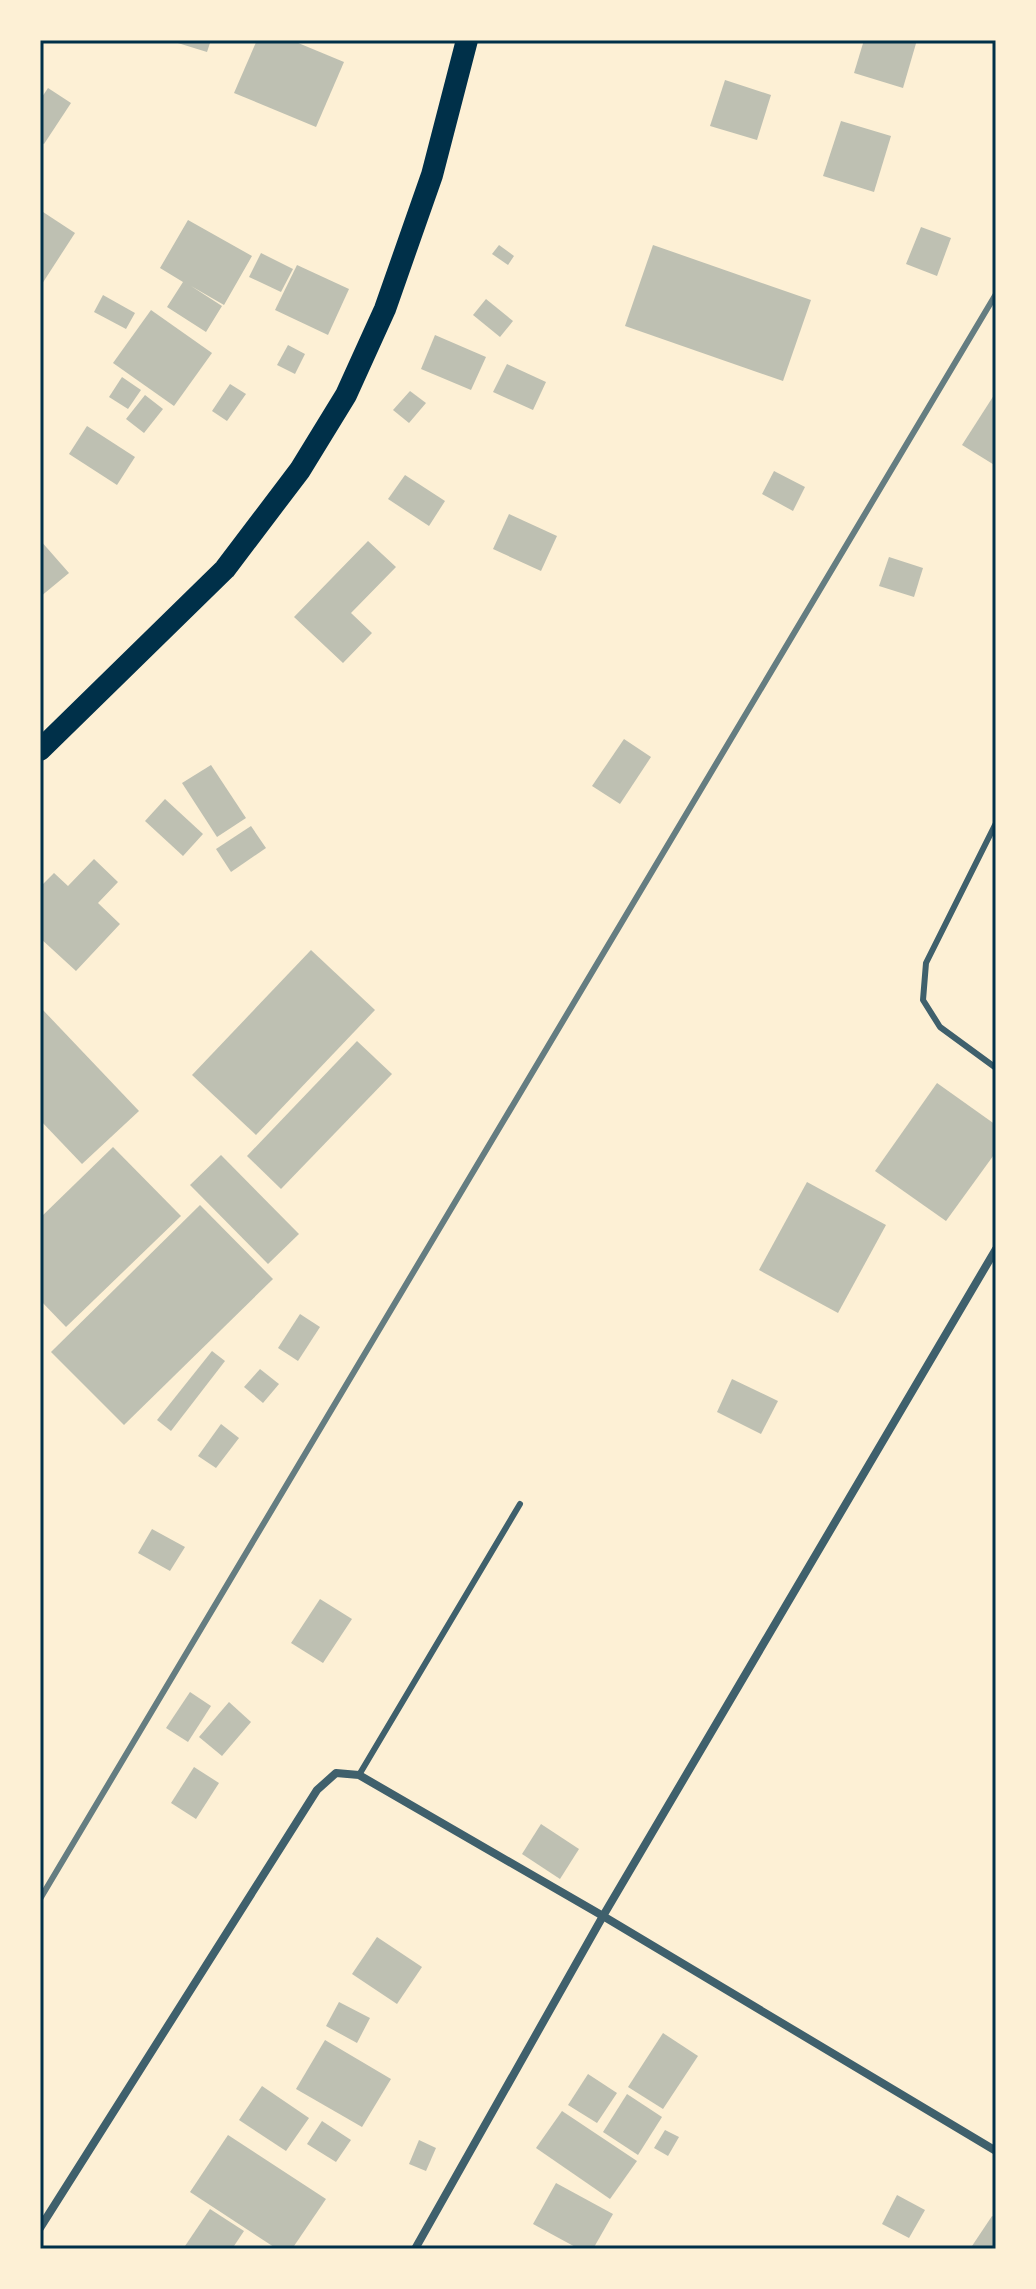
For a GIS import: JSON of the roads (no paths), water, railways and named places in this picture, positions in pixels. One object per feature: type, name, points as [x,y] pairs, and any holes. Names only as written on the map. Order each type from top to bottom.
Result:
[{"type":"highway","points":[[40,750],[225,569],[300,470],[346,395],[385,309],[432,175],[467,40]]},
{"type":"street","points":[[415,2249],[603,1916],[996,1249]]},
{"type":"street","points":[[40,2228],[317,1790],[336,1773],[359,1775],[603,1916],[996,2151]]},
{"type":"lane","points":[[996,823],[926,963],[923,1000],[940,1027],[996,1068]]},
{"type":"lane","points":[[359,1775],[520,1504]]},
{"type":"railway","points":[[40,1899],[996,294]]}]
